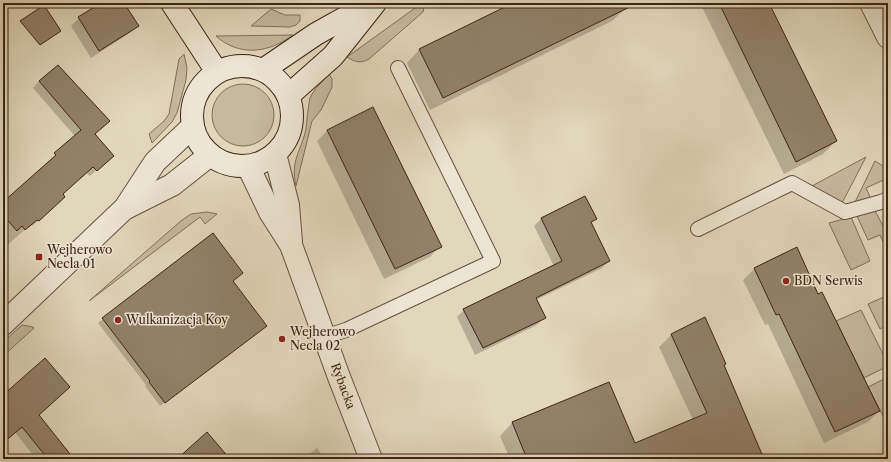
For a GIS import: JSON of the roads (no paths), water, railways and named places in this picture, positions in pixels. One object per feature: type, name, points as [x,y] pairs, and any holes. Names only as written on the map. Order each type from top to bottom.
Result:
[{"type":"street","points":[[172,3],[216,72]]},
{"type":"street","points":[[263,70],[316,34],[370,3]]},
{"type":"street","points":[[288,96],[333,56],[375,3]]},
{"type":"street","points":[[871,3],[888,37]]},
{"type":"street","points":[[248,66],[263,70],[278,81],[288,96],[292,112],[291,128],[285,142],[275,154],[262,162],[248,166],[228,165],[210,155],[199,142],[192,126],[192,110],[196,95],[204,82],[216,72],[232,67],[248,66]]},
{"type":"street","points":[[3,324],[125,208],[155,162],[192,126]]},
{"type":"street","name":"Rybacka","points":[[275,154],[288,205],[291,245]]},
{"type":"street","points":[[125,208],[172,185],[210,155]]},
{"type":"street","name":"Rybacka","points":[[248,166],[270,212],[291,245],[371,459]]},
{"type":"lane","points":[[324,336],[346,330],[493,261],[398,68]]},
{"type":"lane","points":[[698,229],[792,183],[845,212],[888,199]]},
{"type":"place","name":"Wejherowo Necla 01","points":[[39,257]]},
{"type":"place","name":"BDN Serwis","points":[[786,281]]},
{"type":"place","name":"Wulkanizacja Koy","points":[[118,320]]},
{"type":"place","name":"Wejherowo Necla 02","points":[[282,339]]}]
